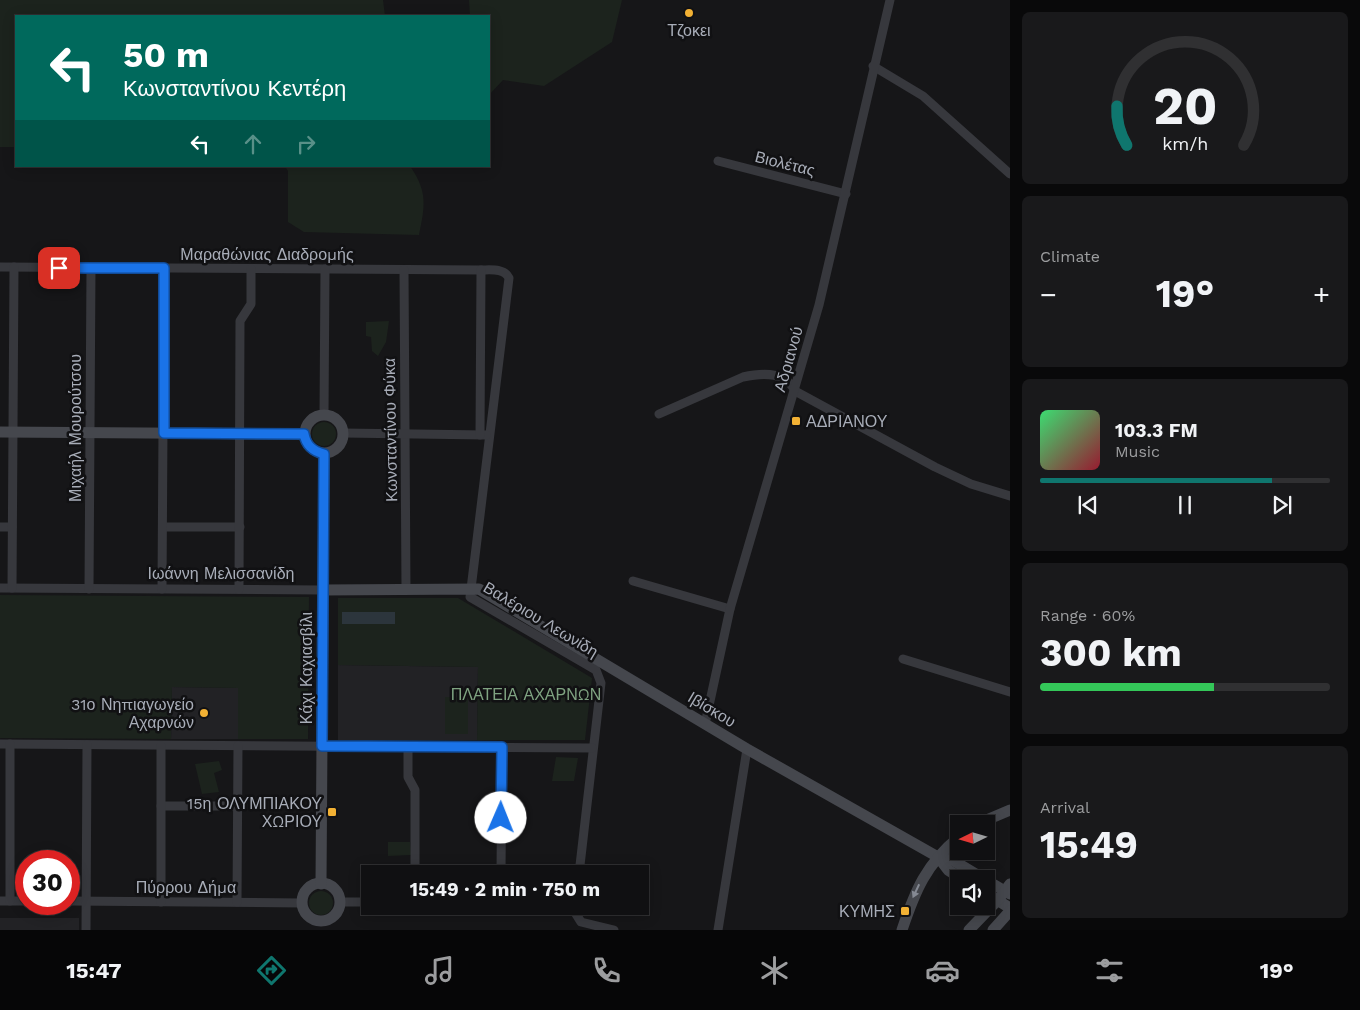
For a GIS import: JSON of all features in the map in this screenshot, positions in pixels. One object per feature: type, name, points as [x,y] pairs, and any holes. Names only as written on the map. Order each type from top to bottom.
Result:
[{"type":"street","name":"Αδριανού","points":[[705,724],[730,609],[795,392],[846,194],[873,66],[890,0]]},
{"type":"street","points":[[873,66],[923,96],[1010,174]]},
{"type":"street","name":"Βιολέτας","points":[[718,161],[846,194]]},
{"type":"street","name":"Μαραθώνιας Διαδρομής","points":[[0,267],[481,270],[504,272]]},
{"type":"street","points":[[12,588],[14,267]]},
{"type":"street","name":"Μιχαήλ Μουρούτσου","points":[[89,588],[91,268]]},
{"type":"street","points":[[162,589],[164,268]]},
{"type":"street","points":[[239,589],[240,321],[251,304],[251,269]]},
{"type":"street","points":[[324,414],[325,269]]},
{"type":"street","name":"Κωνσταντίνου Φύκα","points":[[404,270],[406,590]]},
{"type":"street","points":[[480,435],[481,270]]},
{"type":"street","name":"Βαλέριου Λεωνίδη","points":[[504,272],[509,278],[471,590],[472,599],[598,673],[601,682],[580,865]]},
{"type":"street","points":[[659,414],[728,383],[752,375],[780,377],[792,384],[795,392],[935,468],[972,484],[1010,496]]},
{"type":"street","points":[[324,414],[338,420],[344,433],[343,440],[336,450],[324,454],[312,450],[305,440],[304,434],[308,422],[312,418],[324,414]]},
{"type":"street","points":[[0,432],[304,434]]},
{"type":"street","points":[[344,433],[490,435]]},
{"type":"street","name":"Κάχι Καχιασβίλι","points":[[321,884],[324,454]]},
{"type":"street","points":[[0,527],[12,527]]},
{"type":"street","points":[[163,527],[240,527]]},
{"type":"street","points":[[633,581],[730,609]]},
{"type":"street","name":"Ιωάννη Μελισσανίδη","points":[[0,588],[471,590]]},
{"type":"street","name":"Ιβίσκου","points":[[471,590],[479,590],[705,724],[938,857],[954,861],[969,870]]},
{"type":"street","points":[[904,658],[1010,692]]},
{"type":"street","points":[[0,744],[592,748]]},
{"type":"street","points":[[5,901],[10,744]]},
{"type":"street","points":[[86,930],[87,745]]},
{"type":"street","points":[[161,902],[162,746]]},
{"type":"street","points":[[237,902],[238,746]]},
{"type":"street","points":[[408,747],[408,777],[415,790],[415,865]]},
{"type":"street","points":[[501,865],[502,747]]},
{"type":"street","points":[[718,930],[747,748]]},
{"type":"street","points":[[161,806],[238,806]]},
{"type":"street","points":[[995,816],[1010,810]]},
{"type":"street","points":[[902,930],[914,893],[938,857],[950,846]]},
{"type":"street","name":"Ιβίσκου","points":[[938,857],[950,871]]},
{"type":"street","points":[[321,884],[327,884],[336,891],[340,902],[339,908],[332,918],[320,926],[308,915],[302,903],[308,889],[321,884]]},
{"type":"street","name":"Ιβίσκου","points":[[995,886],[1006,892],[1010,910]]},
{"type":"street","points":[[969,930],[1006,892]]},
{"type":"street","name":"Πύρρου Δήμα","points":[[80,901],[302,903]]},
{"type":"street","points":[[340,902],[361,902]]},
{"type":"street","points":[[993,930],[1010,910]]},
{"type":"street","points":[[577,915],[582,922],[614,930]]},
{"type":"shaded area","points":[[342,612],[395,612],[395,624],[342,624]]},
{"type":"shaded area","points":[[338,665],[478,667],[477,740],[338,740]]},
{"type":"shaded area","name":"31ο Νηπιαγωγείο Αχαρνών","points":[[172,687],[238,688],[238,739],[171,739]]},
{"type":"shaded area","points":[[0,918],[79,918],[79,930],[0,930]]},
{"type":"green space","points":[[0,0],[383,0],[385,15],[15,15],[15,147],[0,147]]},
{"type":"green space","points":[[469,0],[622,0],[612,42],[544,86],[503,80],[490,94],[490,15],[470,15]]},
{"type":"green space","points":[[286,167],[411,167],[420,184],[424,207],[419,235],[304,232],[288,222],[288,171]]},
{"type":"green space","points":[[389,321],[386,342],[378,356],[372,351],[371,337],[366,336],[366,322]]},
{"type":"green space","points":[[324,422],[333,425],[336,434],[333,443],[324,446],[315,443],[312,434],[315,425]]},
{"type":"green space","points":[[0,595],[309,597],[308,739],[238,739],[238,688],[172,687],[171,739],[0,738]]},
{"type":"green space","name":"ΠΛΑΤΕΙΑ ΑΧΑΡΝΩΝ","points":[[338,598],[458,598],[592,678],[585,740],[477,740],[478,667],[338,665]]},
{"type":"green space","points":[[445,697],[468,697],[468,734],[445,734]]},
{"type":"green space","points":[[556,757],[578,758],[574,781],[552,781]]},
{"type":"green space","points":[[219,761],[222,770],[214,773],[219,792],[202,794],[195,764]]},
{"type":"green space","points":[[388,842],[410,842],[411,855],[388,856]]},
{"type":"green space","points":[[321,891],[330,894],[333,903],[330,912],[321,915],[312,912],[309,903],[312,894]]},
{"type":"place","name":"Τζοκει","points":[[689,13]]},
{"type":"place","name":"ΑΔΡΙΑΝΟΥ","points":[[796,421]]},
{"type":"place","name":"31ο Νηπιαγωγείο Αχαρνών","points":[[204,713]]},
{"type":"place","name":"15η ΟΛΥΜΠΙΑΚΟΥ ΧΩΡΙΟΥ","points":[[332,812]]},
{"type":"place","name":"ΚΥΜΗΣ","points":[[905,911]]},
{"type":"route","points":[[59,268],[164,268],[164,433],[304,434],[305,440],[312,450],[324,454],[322,746],[502,747],[501,818]]}]
